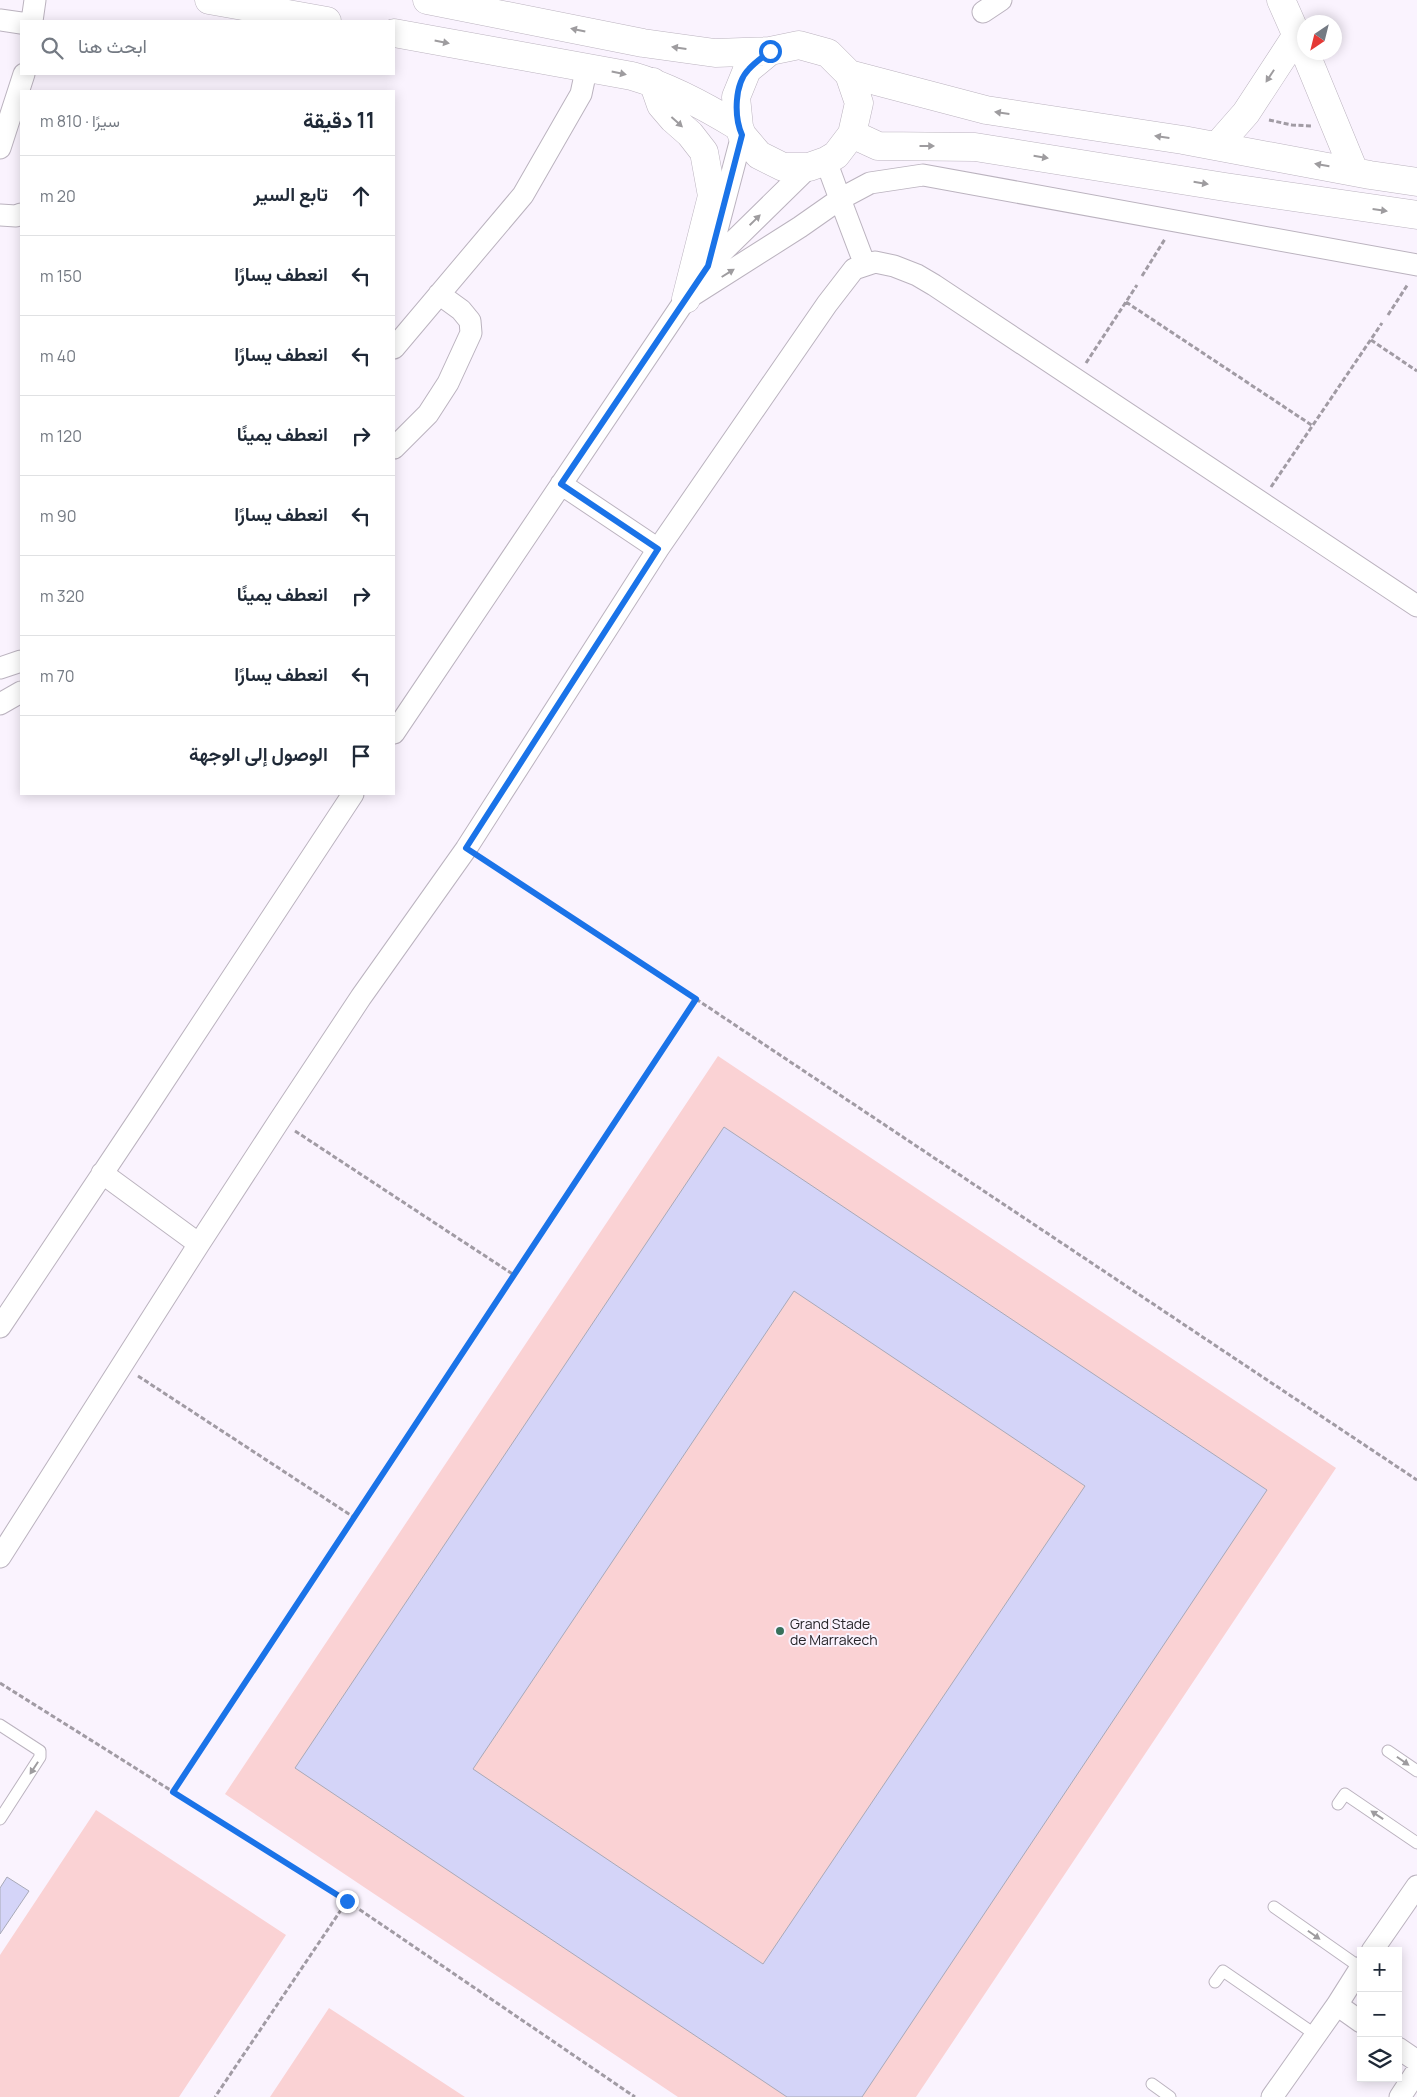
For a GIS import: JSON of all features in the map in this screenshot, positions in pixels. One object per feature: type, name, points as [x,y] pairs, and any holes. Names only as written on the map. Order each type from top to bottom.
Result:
[{"type":"street","points":[[32,20],[35,0]]},
{"type":"street","points":[[209,0],[321,20]]},
{"type":"street","points":[[427,0],[643,43],[715,53],[770,51],[799,45],[828,54],[850,74],[986,110],[1217,146],[1417,182]]},
{"type":"street","points":[[983,12],[1001,0]]},
{"type":"street","points":[[1281,0],[1297,36]]},
{"type":"street","points":[[0,20],[20,23]]},
{"type":"street","points":[[395,33],[518,57],[587,66],[653,82],[704,106],[740,131],[759,155],[783,167],[818,164]]},
{"type":"street","points":[[708,266],[740,131],[736,97],[747,70],[770,51]]},
{"type":"street","points":[[1217,146],[1297,53]]},
{"type":"street","points":[[1308,60],[1354,171]]},
{"type":"street","points":[[395,347],[523,195],[581,94],[587,66]]},
{"type":"street","points":[[395,732],[708,266],[818,164],[836,155],[852,134],[859,103],[850,74]]},
{"type":"street","points":[[21,90],[24,75]]},
{"type":"street","points":[[653,82],[661,105],[690,134],[704,152],[712,196],[686,299]]},
{"type":"street","points":[[0,148],[19,102]]},
{"type":"street","points":[[852,134],[878,146],[975,146],[1417,215]]},
{"type":"street","points":[[818,164],[840,199],[865,265]]},
{"type":"street","points":[[686,299],[800,227],[840,199],[870,183],[923,175],[1176,221],[1415,271]]},
{"type":"street","points":[[0,215],[20,214]]},
{"type":"street","points":[[0,1557],[121,1365],[279,1121],[361,997],[466,848],[658,549],[827,304],[854,269],[875,262],[894,266],[917,275],[1076,378],[1417,606]]},
{"type":"street","points":[[395,447],[428,414],[448,383],[471,333],[470,321],[461,310],[440,294]]},
{"type":"street","points":[[561,484],[658,549]]},
{"type":"street","points":[[0,668],[20,661]]},
{"type":"street","points":[[0,704],[20,693]]},
{"type":"street","points":[[0,1327],[143,1114],[352,795]]},
{"type":"street","points":[[102,1173],[199,1244]]},
{"type":"street","points":[[1375,1947],[1417,1886]]},
{"type":"street","points":[[1272,2097],[1357,1974]]},
{"type":"street","points":[[1336,2005],[1357,2019]]},
{"type":"street","points":[[1402,2051],[1417,2061]]},
{"type":"street","points":[[1400,2097],[1417,2071]]},
{"type":"lane","points":[[0,1725],[40,1751],[40,1757],[0,1819]]},
{"type":"lane","points":[[1388,1750],[1417,1771]]},
{"type":"lane","points":[[1338,1804],[1345,1794],[1417,1842]]},
{"type":"lane","points":[[1274,1906],[1357,1965]]},
{"type":"lane","points":[[1215,1982],[1222,1971],[1316,2035]]},
{"type":"lane","points":[[1152,2084],[1170,2097]]},
{"type":"path","points":[[1246,114],[1308,127],[1335,122]]},
{"type":"path","points":[[1142,276],[1176,221]]},
{"type":"path","points":[[1388,315],[1415,271]]},
{"type":"path","points":[[1076,378],[1137,285]]},
{"type":"path","points":[[1126,302],[1313,426]]},
{"type":"path","points":[[1261,502],[1382,323]]},
{"type":"path","points":[[1371,340],[1417,371]]},
{"type":"path","points":[[466,848],[696,999],[1417,1480]]},
{"type":"path","points":[[173,1792],[696,999]]},
{"type":"path","points":[[279,1121],[514,1275]]},
{"type":"path","points":[[121,1365],[355,1518]]},
{"type":"path","points":[[0,1683],[347,1901],[635,2097]]},
{"type":"path","points":[[215,2097],[347,1901]]},
{"type":"shaded area","name":"Grand Stade de Marrakech","points":[[718,1056],[1336,1468],[916,2097],[678,2097],[225,1794]]},
{"type":"shaded area","points":[[96,1810],[286,1935],[179,2097],[0,2097],[0,1955]]},
{"type":"shaded area","points":[[329,2008],[465,2097],[270,2097]]},
{"type":"building","points":[[724,1127],[1267,1490],[862,2097],[787,2097],[295,1768]],"holes":[[[794,1291],[1085,1486],[763,1964],[473,1769]]]},
{"type":"building","points":[[7,1877],[29,1891],[0,1934],[0,1888]]},
{"type":"place","name":"Grand Stade de Marrakech","points":[[780,1631]]},
{"type":"route","points":[[347,1901],[173,1792],[696,999],[466,848],[658,549],[561,484],[708,266],[742,135],[738,127],[736,97],[747,70],[770,51]]}]
